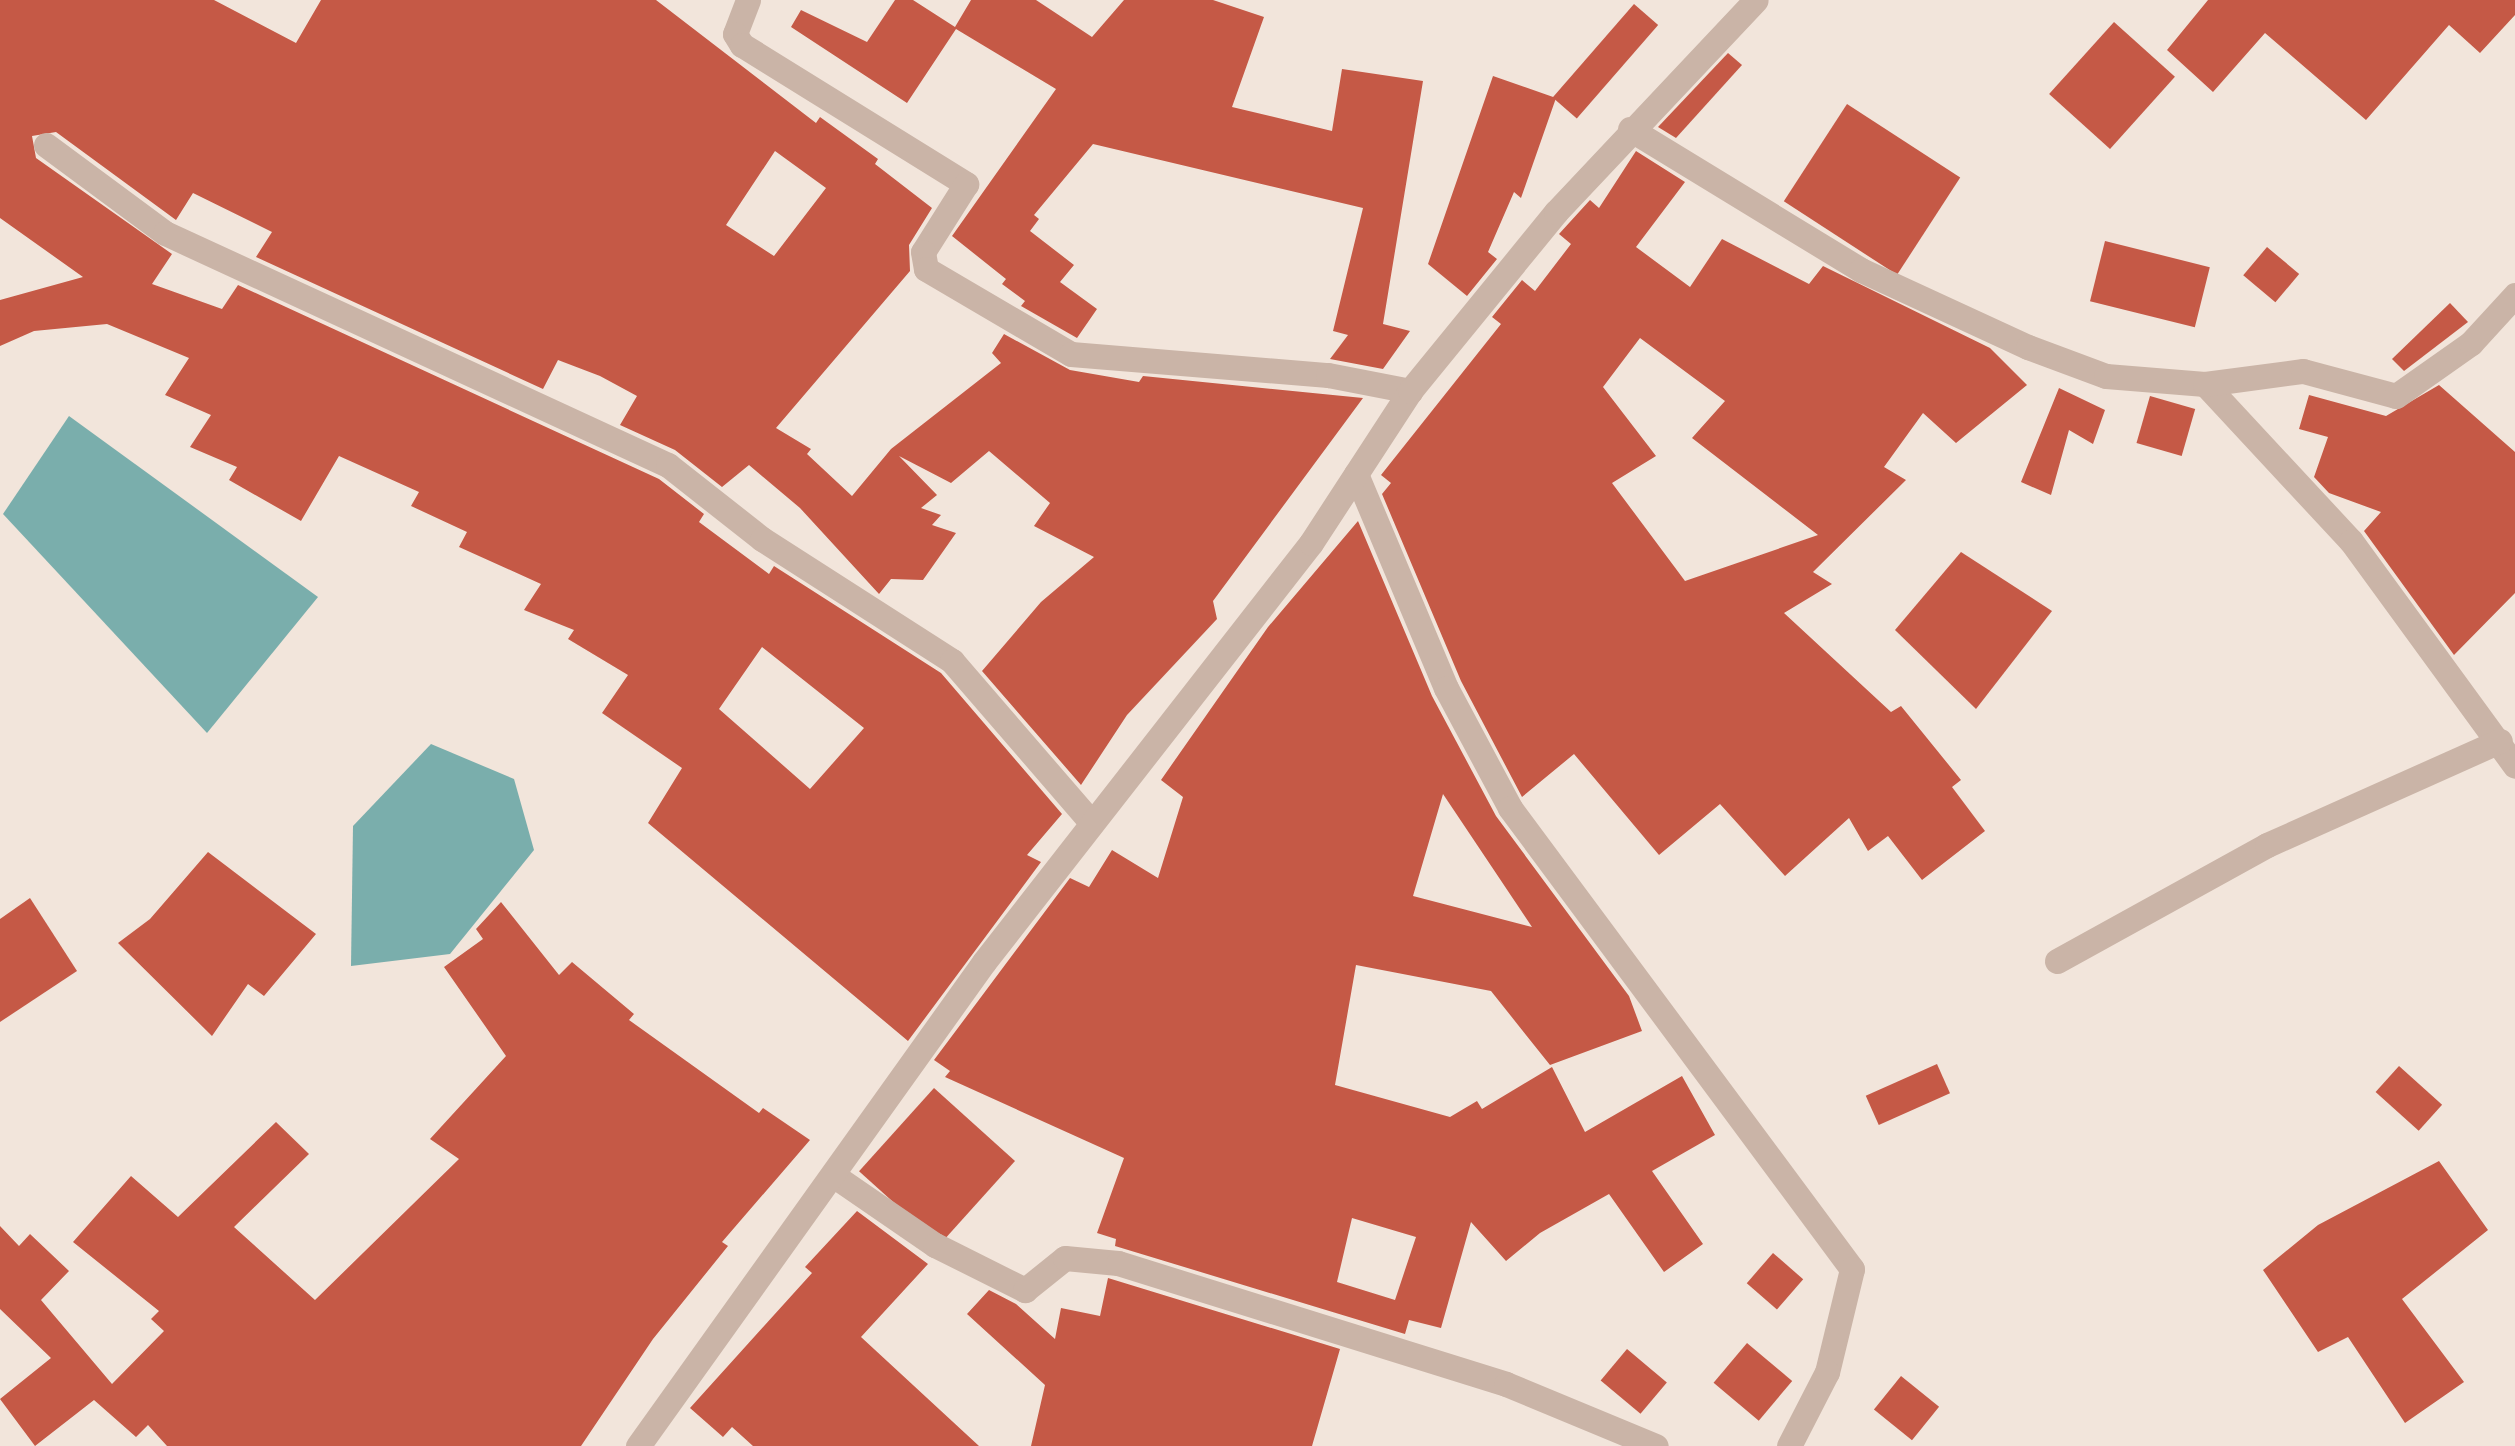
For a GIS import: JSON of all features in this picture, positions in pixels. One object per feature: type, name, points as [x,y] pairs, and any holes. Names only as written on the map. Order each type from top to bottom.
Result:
[{"type":"street","points":[[748,0],[735,34],[742,44],[966,184],[922,252],[926,269],[1071,354],[1328,375],[1410,391]]},
{"type":"street","points":[[638,1446],[1092,823],[1310,543],[1410,391],[1630,130],[1756,0]]},
{"type":"street","points":[[1630,130],[1861,270],[2028,347],[2106,376],[2206,384],[2302,371],[2396,396],[2471,343],[2515,295]]},
{"type":"street","points":[[46,145],[165,233],[668,465],[762,539],[952,661],[1092,823]]},
{"type":"street","points":[[2206,384],[2352,541],[2500,740],[2515,766]]},
{"type":"street","points":[[1356,474],[1446,688],[1510,808],[1852,1270],[1827,1372],[1789,1446]]},
{"type":"street","points":[[2057,961],[2267,845],[2500,740]]},
{"type":"street","points":[[833,1175],[935,1245],[1026,1290],[1065,1258],[1118,1263],[1506,1384],[1656,1446]]},
{"type":"water","points":[[69,416],[318,597],[207,733],[3,514]]},
{"type":"water","points":[[431,744],[514,779],[534,850],[450,954],[351,966],[353,826]]},
{"type":"building","points":[[0,0],[214,0],[296,43],[321,0],[656,0],[816,123],[820,117],[878,159],[875,164],[932,208],[909,245],[910,271],[776,428],[811,449],[807,454],[852,496],[891,449],[1001,363],[992,353],[1004,334],[1070,370],[1139,382],[1143,376],[1363,398],[1213,601],[1217,619],[1127,715],[1081,785],[982,671],[1041,602],[1094,557],[1034,526],[1050,503],[989,451],[951,483],[899,456],[937,495],[921,508],[941,515],[932,525],[956,533],[923,580],[891,579],[879,594],[800,508],[749,465],[722,487],[675,450],[620,425],[637,396],[558,360],[543,389],[256,257],[272,232],[193,193],[176,220],[56,132],[32,136],[36,158],[172,254],[152,284],[222,309],[238,285],[659,479],[704,514],[699,522],[769,574],[774,566],[941,673],[1062,814],[1027,855],[1041,862],[908,1041],[648,823],[682,768],[602,713],[628,675],[568,639],[574,630],[524,610],[541,584],[459,547],[467,532],[411,506],[419,492],[339,456],[301,521],[229,480],[237,467],[190,447],[211,415],[165,395],[189,358],[107,324],[34,331],[0,346],[0,300],[83,277],[0,218]],"holes":[[[775,151],[826,188],[774,256],[726,225]],[[762,647],[864,728],[810,789],[719,709]]]},
{"type":"building","points":[[895,0],[913,0],[955,27],[971,0],[1036,0],[1092,37],[1124,0],[1213,0],[1264,17],[1232,107],[1332,131],[1342,69],[1423,81],[1383,324],[1410,331],[1383,369],[1330,359],[1348,335],[1333,331],[1363,208],[1093,144],[1034,215],[1039,219],[1030,231],[1074,265],[1060,282],[1097,309],[1077,338],[1021,306],[1025,301],[1002,284],[1006,279],[952,236],[1056,89],[956,29],[907,103],[791,27],[801,10],[867,42]]},
{"type":"building","points":[[2208,0],[2515,0],[2515,15],[2480,53],[2449,25],[2366,120],[2265,33],[2213,92],[2167,50]]},
{"type":"building","points":[[1634,4],[1658,25],[1577,119],[1553,98]]},
{"type":"building","points":[[2114,22],[2175,77],[2110,149],[2049,94]]},
{"type":"building","points":[[1728,53],[1742,65],[1676,138],[1658,127]]},
{"type":"building","points":[[1493,76],[1556,98],[1521,198],[1514,192],[1488,252],[1497,259],[1467,296],[1428,264]]},
{"type":"building","points":[[1847,104],[1960,178],[1897,275],[1784,201]]},
{"type":"building","points":[[1636,151],[1685,182],[1636,247],[1690,287],[1722,239],[1809,284],[1823,266],[1990,348],[2027,385],[1956,443],[1923,413],[1884,467],[1906,480],[1813,572],[1832,584],[1784,613],[1891,712],[1901,706],[1961,780],[1952,787],[1985,831],[1922,880],[1888,836],[1868,851],[1849,818],[1785,876],[1720,804],[1659,855],[1574,754],[1522,797],[1461,681],[1382,494],[1391,483],[1381,475],[1501,324],[1492,317],[1522,280],[1535,291],[1571,244],[1559,234],[1590,200],[1599,208]],"holes":[[[1640,338],[1725,401],[1692,438],[1818,535],[1685,581],[1612,483],[1656,456],[1603,387]]]},
{"type":"building","points":[[2105,241],[2210,267],[2195,327],[2090,301]]},
{"type":"building","points":[[2267,247],[2299,274],[2275,302],[2243,275]]},
{"type":"building","points":[[2450,303],[2468,322],[2404,371],[2392,359]]},
{"type":"building","points":[[2439,385],[2515,452],[2515,593],[2454,655],[2364,531],[2381,512],[2329,493],[2314,477],[2328,437],[2299,429],[2309,395],[2386,416]]},
{"type":"building","points":[[2059,388],[2105,410],[2093,444],[2069,430],[2051,495],[2021,482]]},
{"type":"building","points":[[2150,396],[2195,409],[2182,456],[2136,443]]},
{"type":"building","points":[[1358,521],[1432,696],[1496,816],[1629,996],[1642,1031],[1550,1065],[1491,991],[1356,965],[1335,1085],[1450,1117],[1477,1101],[1482,1109],[1552,1067],[1585,1132],[1682,1076],[1715,1135],[1652,1171],[1703,1244],[1664,1272],[1609,1194],[1540,1233],[1506,1261],[1471,1222],[1441,1328],[1409,1320],[1405,1334],[1115,1246],[1116,1239],[1097,1233],[1124,1158],[945,1077],[950,1071],[934,1060],[1070,878],[1089,887],[1112,850],[1158,878],[1183,797],[1161,780],[1268,627]],"holes":[[[1443,794],[1532,927],[1413,896]],[[1352,1218],[1416,1237],[1395,1300],[1337,1282]]]},
{"type":"building","points":[[1961,552],[2052,611],[1976,709],[1895,630]]},
{"type":"building","points":[[208,852],[316,934],[264,996],[248,984],[212,1036],[118,943],[150,919]]},
{"type":"building","points":[[30,898],[77,971],[0,1022],[0,919]]},
{"type":"building","points":[[501,902],[559,975],[572,962],[634,1014],[629,1020],[759,1113],[763,1108],[810,1140],[722,1242],[728,1246],[653,1339],[581,1446],[167,1446],[148,1425],[136,1437],[94,1400],[35,1446],[0,1399],[51,1358],[0,1309],[0,1226],[19,1246],[30,1234],[69,1271],[41,1300],[112,1384],[164,1331],[151,1319],[159,1311],[73,1242],[131,1176],[178,1217],[276,1122],[309,1154],[234,1227],[315,1300],[459,1159],[430,1139],[506,1056],[444,967],[483,939],[476,929]]},
{"type":"building","points":[[1937,1064],[1950,1093],[1879,1125],[1866,1096]]},
{"type":"building","points":[[2399,1066],[2442,1105],[2419,1131],[2376,1092]]},
{"type":"building","points":[[934,1088],[1015,1161],[940,1244],[859,1171]]},
{"type":"building","points":[[2439,1161],[2488,1230],[2402,1299],[2464,1382],[2405,1423],[2348,1337],[2318,1352],[2263,1270],[2318,1225]]},
{"type":"building","points":[[857,1211],[928,1264],[861,1337],[979,1446],[753,1446],[732,1427],[723,1437],[690,1408],[812,1273],[805,1267]]},
{"type":"building","points":[[1773,1253],[1803,1279],[1777,1309],[1747,1283]]},
{"type":"building","points":[[1108,1278],[1340,1349],[1312,1446],[1031,1446],[1045,1385],[967,1314],[989,1290],[1016,1304],[1055,1339],[1061,1308],[1100,1316]]},
{"type":"building","points":[[1747,1343],[1792,1381],[1759,1421],[1714,1383]]},
{"type":"building","points":[[1627,1349],[1667,1382],[1640,1414],[1601,1380]]},
{"type":"building","points":[[1901,1376],[1939,1407],[1912,1440],[1874,1409]]}]
